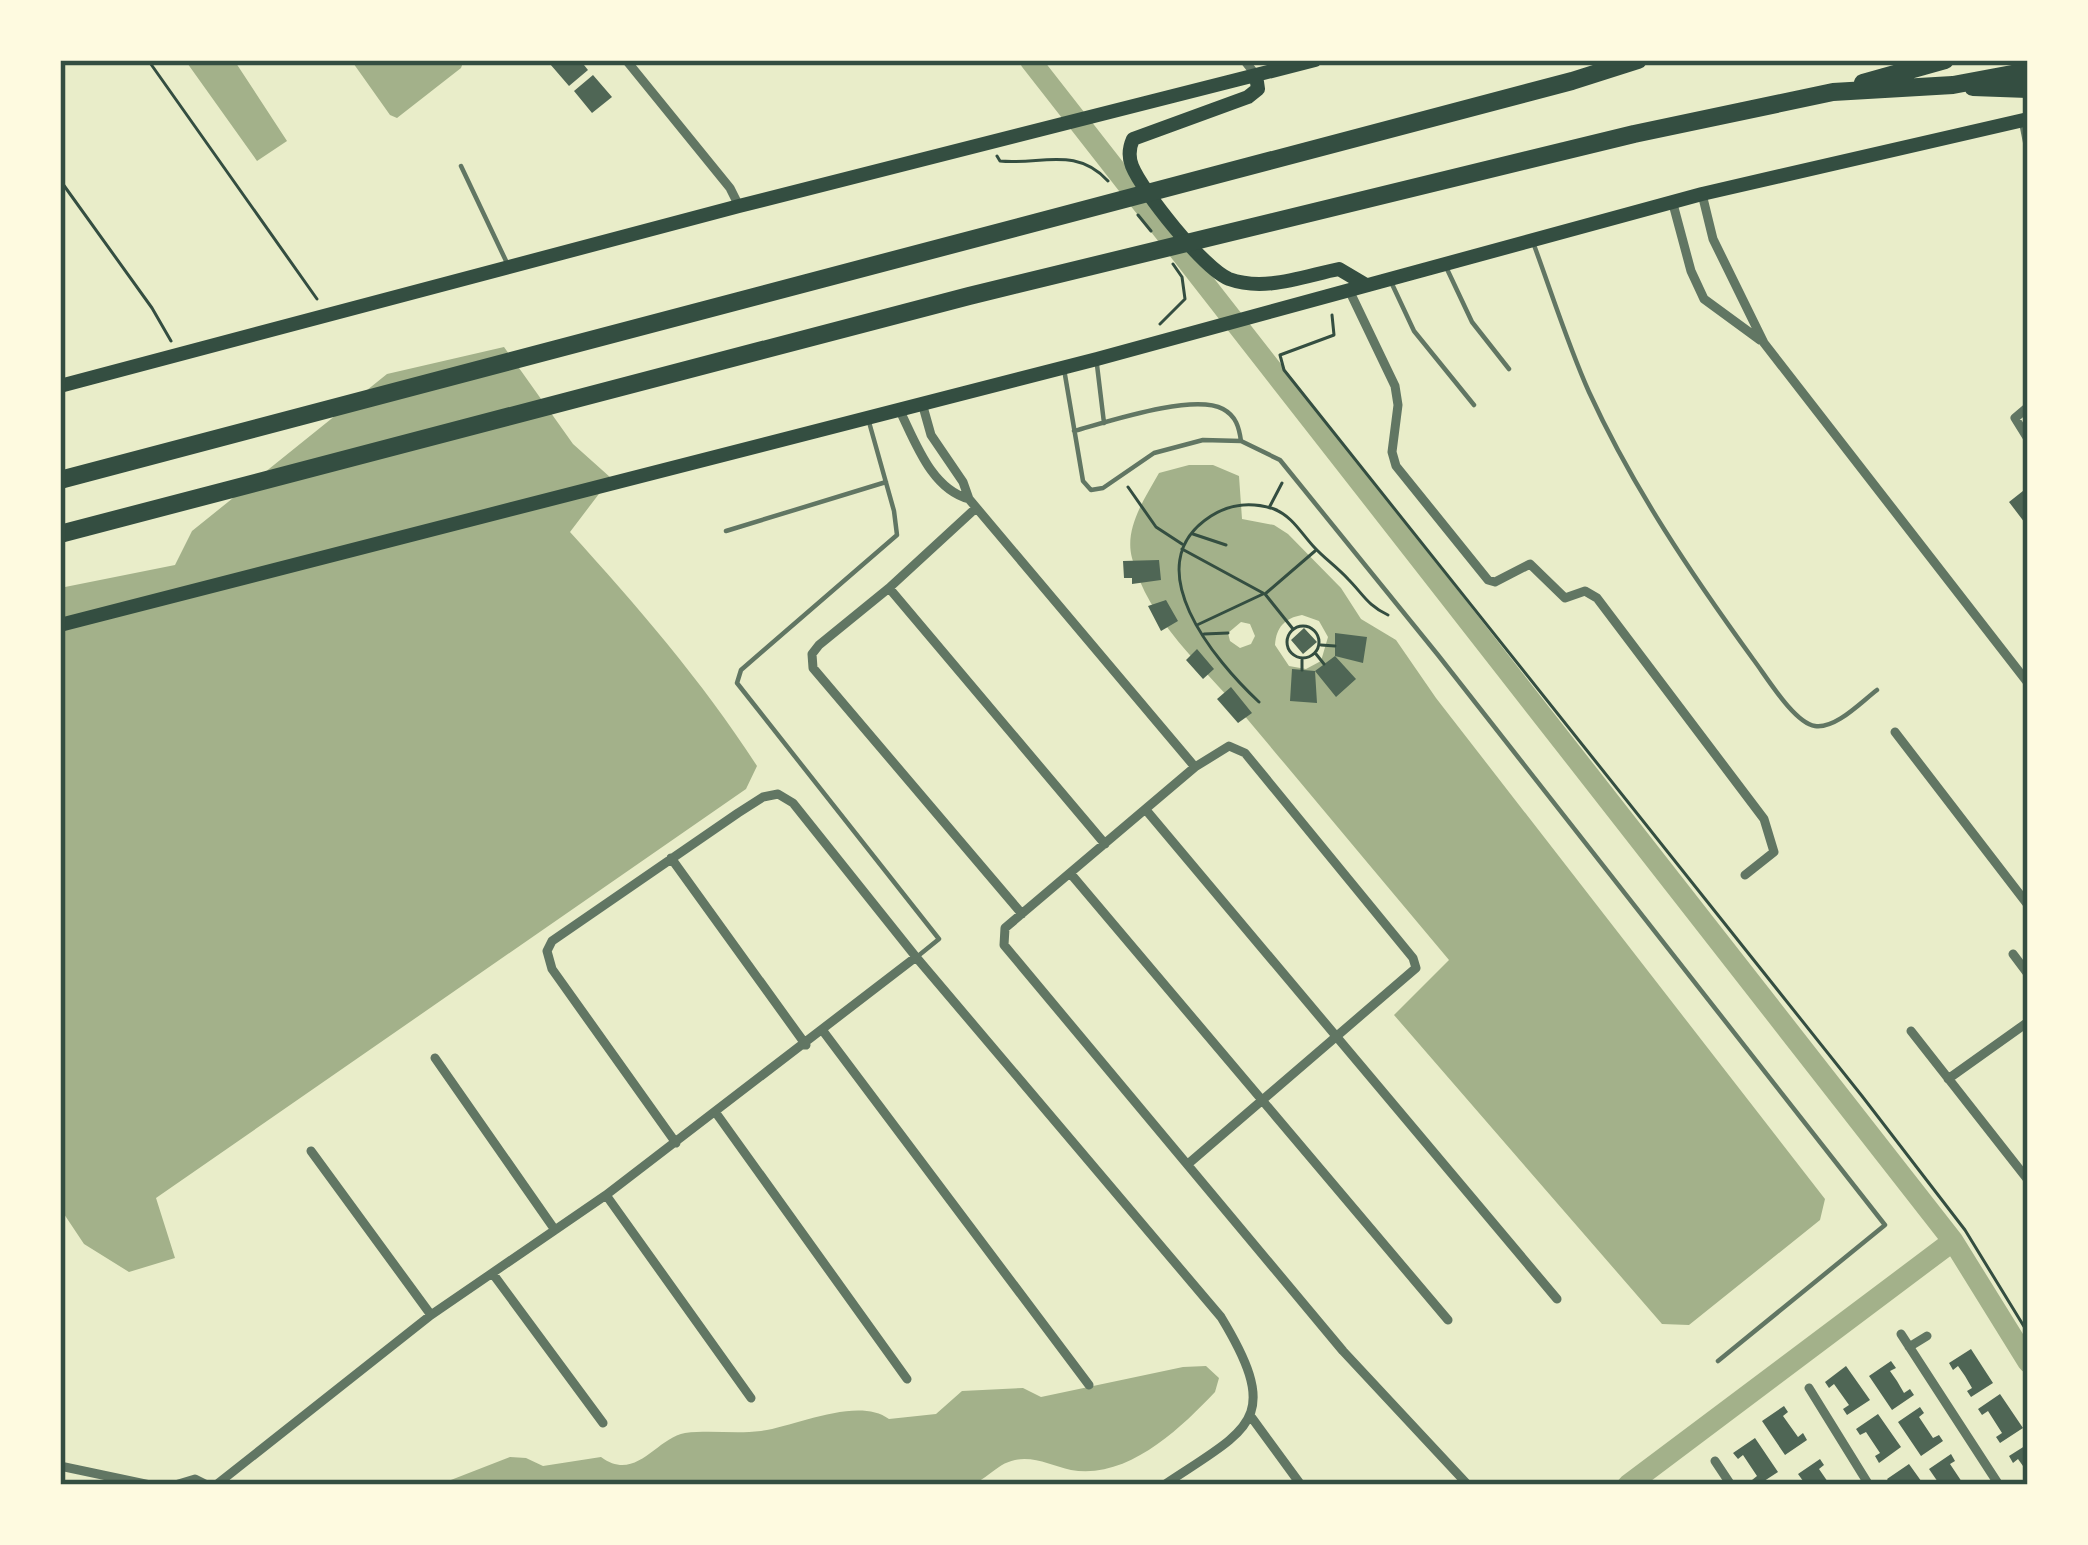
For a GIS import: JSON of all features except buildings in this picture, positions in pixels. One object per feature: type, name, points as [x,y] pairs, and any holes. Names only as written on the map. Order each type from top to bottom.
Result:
[{"type":"highway","points":[[60,480],[598,339],[1109,193],[1162,188],[1638,60]]},
{"type":"highway","points":[[60,534],[1154,248],[1634,134],[1833,92],[1945,60]]},
{"type":"highway","points":[[1833,92],[1953,85],[2028,71]]},
{"type":"highway","points":[[1953,85],[2028,89]]},
{"type":"main road","points":[[60,386],[1315,60]]},
{"type":"main road","points":[[1256,75],[1258,89],[1248,97],[1133,139],[1129,148],[1132,166],[1172,225],[1214,270],[1228,278],[1260,286],[1340,268],[1366,285]]},
{"type":"main road","points":[[60,625],[1064,368],[1702,194],[2025,120]]},
{"type":"street","points":[[626,60],[740,206]]},
{"type":"street","points":[[1244,60],[1256,75]]},
{"type":"street","points":[[2025,120],[2028,145]]},
{"type":"street","points":[[1702,194],[1713,239],[1765,343],[2028,683]]},
{"type":"street","points":[[1673,204],[1691,272],[1704,299],[1765,343]]},
{"type":"street","points":[[1349,290],[1395,386],[1398,405],[1391,452],[1396,466],[1488,580],[1496,582],[1530,564],[1565,598],[1585,591],[1597,598],[1764,819],[1774,852],[1744,875]]},
{"type":"street","points":[[922,404],[931,435],[972,503],[1195,767]]},
{"type":"street","points":[[2028,406],[2015,418],[2028,439]]},
{"type":"street","points":[[899,409],[936,476],[952,495],[972,503]]},
{"type":"street","points":[[972,503],[890,588],[819,645],[812,654],[813,668],[1022,914]]},
{"type":"street","points":[[890,588],[1105,844]]},
{"type":"street","points":[[1895,732],[2028,905]]},
{"type":"street","points":[[1188,1164],[1416,968],[1413,958],[1245,754],[1229,746],[1195,767],[1005,928],[1004,945],[1343,1351],[1468,1485]]},
{"type":"street","points":[[676,1143],[552,969],[547,951],[568,928],[763,797],[778,794],[793,803],[916,957],[1221,1317],[1248,1375],[1252,1418],[1301,1485]]},
{"type":"street","points":[[1145,810],[1557,1299]]},
{"type":"street","points":[[671,858],[806,1045]]},
{"type":"street","points":[[1070,874],[1448,1320]]},
{"type":"street","points":[[2013,954],[2028,974]]},
{"type":"street","points":[[175,1485],[195,1479],[212,1485],[431,1315],[606,1196],[916,957]]},
{"type":"street","points":[[1948,1079],[2028,1022]]},
{"type":"street","points":[[823,1031],[1089,1385]]},
{"type":"street","points":[[1911,1031],[2028,1180]]},
{"type":"street","points":[[435,1058],[555,1230]]},
{"type":"street","points":[[716,1113],[907,1379]]},
{"type":"street","points":[[311,1151],[431,1315]]},
{"type":"street","points":[[606,1196],[751,1398]]},
{"type":"street","points":[[493,1274],[603,1423]]},
{"type":"street","points":[[1901,1334],[2000,1485]]},
{"type":"street","points":[[1910,1347],[1928,1336]]},
{"type":"street","points":[[1808,1388],[1869,1485]]},
{"type":"street","points":[[1165,1485],[1237,1438],[1252,1418]]},
{"type":"street","points":[[1715,1461],[1731,1485]]},
{"type":"street","points":[[60,1466],[150,1485]]},
{"type":"lane","points":[[461,166],[510,268]]},
{"type":"lane","points":[[1532,240],[1588,388],[1634,478],[1690,572],[1773,686],[1797,716],[1817,727],[1830,724],[1877,690]]},
{"type":"lane","points":[[1444,264],[1472,322],[1509,369]]},
{"type":"lane","points":[[1389,278],[1414,331],[1474,405]]},
{"type":"lane","points":[[1097,359],[1104,423]]},
{"type":"lane","points":[[1064,368],[1083,482],[1088,488],[1097,491],[1154,453],[1203,440],[1241,441],[1274,456],[1290,472],[1885,1225],[1718,1360]]},
{"type":"lane","points":[[1074,431],[1206,404],[1231,415],[1241,441]]},
{"type":"lane","points":[[867,417],[897,535],[741,670],[737,683],[939,939],[916,957]]},
{"type":"lane","points":[[726,530],[886,482]]},
{"type":"path","points":[[148,60],[329,316]]},
{"type":"path","points":[[990,144],[1000,161],[1071,157],[1097,169],[1109,193]]},
{"type":"path","points":[[60,180],[152,308],[179,355]]},
{"type":"path","points":[[1134,211],[1154,248]]},
{"type":"path","points":[[1157,325],[1169,319],[1185,299],[1182,277],[1170,260]]},
{"type":"path","points":[[1328,295],[1334,335],[1280,355],[1284,370],[1862,1096],[1965,1230],[2028,1333]]},
{"type":"path","points":[[1270,508],[1290,472]]},
{"type":"path","points":[[1121,477],[1156,527],[1264,593],[1293,629]]},
{"type":"path","points":[[1259,702],[1224,668],[1181,589],[1183,547],[1213,515],[1242,505],[1288,516],[1370,606],[1392,617]]},
{"type":"path","points":[[1192,533],[1226,545]]},
{"type":"path","points":[[1197,625],[1264,593],[1317,550]]},
{"type":"path","points":[[1302,670],[1302,658],[1288,646],[1288,635],[1293,629],[1310,628],[1319,644]]},
{"type":"path","points":[[1202,634],[1228,634]]},
{"type":"path","points":[[1319,644],[1335,646]]},
{"type":"path","points":[[1302,658],[1315,653],[1319,644]]},
{"type":"path","points":[[1315,653],[1324,664]]},
{"type":"shaded area","points":[[185,60],[234,60],[287,141],[257,161]]},
{"type":"shaded area","points":[[351,60],[464,60],[461,68],[397,118],[390,115]]},
{"type":"shaded area","points":[[504,347],[573,444],[611,478],[570,532],[668,645],[757,766],[746,789],[156,1198],[175,1258],[129,1272],[84,1244],[60,1208],[60,588],[175,565],[192,531],[387,374]]},
{"type":"shaded area","points":[[1213,465],[1239,476],[1242,519],[1274,525],[1288,534],[1341,588],[1361,619],[1396,640],[1825,1199],[1820,1220],[1689,1325],[1662,1324],[1394,1015],[1449,960],[1178,642],[1150,602],[1130,547],[1137,514],[1159,473]],"holes":[[[1302,615],[1319,621],[1328,637],[1321,661],[1306,669],[1289,666],[1275,645],[1282,624]],[[1241,622],[1250,624],[1255,636],[1251,644],[1240,648],[1228,633]]]},
{"type":"shaded area","points":[[1206,1366],[1219,1378],[1215,1392],[1186,1421],[1151,1449],[1092,1471],[1022,1459],[968,1485],[438,1485],[510,1457],[543,1466],[601,1457],[625,1465],[685,1433],[761,1431],[844,1411],[861,1410],[889,1419],[936,1414],[962,1391],[1023,1388],[1041,1397]]},
{"type":"waterway","points":[[1030,60],[1953,1241],[2028,1362]]},
{"type":"waterway","points":[[1628,1485],[1953,1241]]}]
